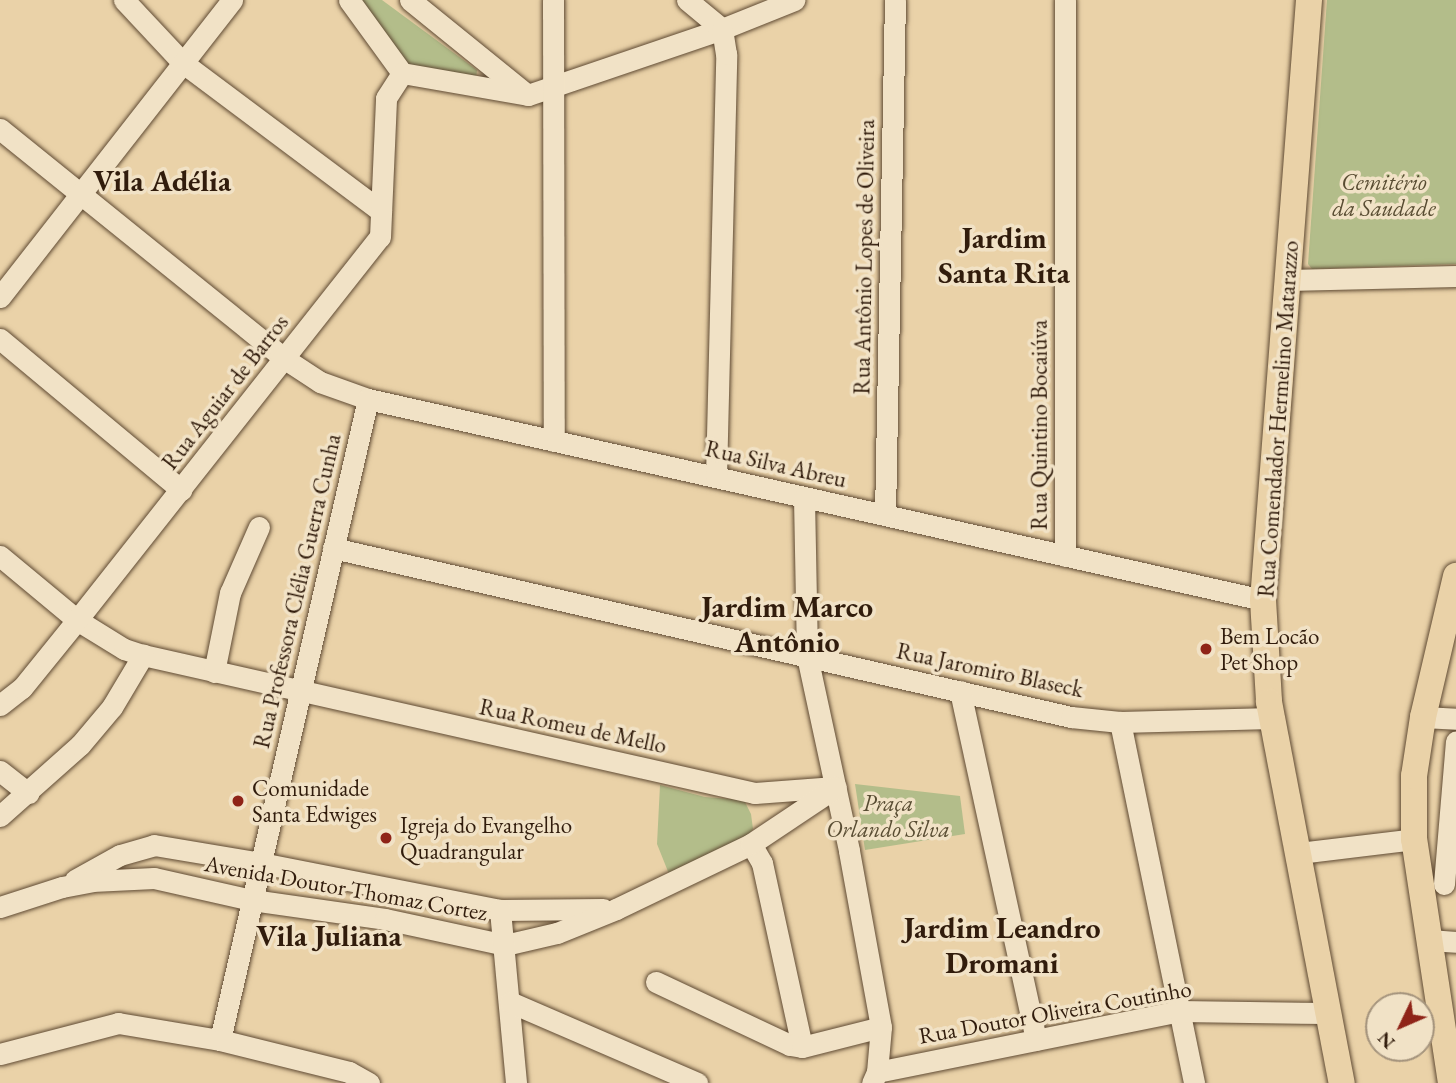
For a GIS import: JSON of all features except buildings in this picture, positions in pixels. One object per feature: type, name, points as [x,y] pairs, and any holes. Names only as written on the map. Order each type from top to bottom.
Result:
[{"type":"main road","name":"Rua Comendador Hermelino Matarazzo","points":[[1309,0],[1263,600],[1272,718],[1342,1083]]},
{"type":"main road","points":[[1451,1083],[1414,839],[1414,776],[1423,717],[1456,576]]},
{"type":"street","points":[[124,0],[183,63],[382,211]]},
{"type":"street","points":[[0,297],[232,0]]},
{"type":"street","points":[[349,0],[402,74],[528,95],[722,29],[794,0]]},
{"type":"street","points":[[410,0],[528,95]]},
{"type":"street","points":[[553,0],[551,88],[554,441]]},
{"type":"street","points":[[687,0],[722,29],[726,54],[716,477]]},
{"type":"street","name":"Rua Antônio Lopes de Oliveira","points":[[885,515],[895,0]]},
{"type":"street","name":"Rua Quintino Bocaiúva","points":[[1065,0],[1065,556]]},
{"type":"street","points":[[482,88],[495,83],[492,66]]},
{"type":"street","name":"Rua Aguiar de Barros","points":[[0,705],[22,688],[380,237],[386,98],[402,74]]},
{"type":"street","name":"Rua Silva Abreu","points":[[0,130],[285,359],[320,383],[368,399],[1263,600]]},
{"type":"street","points":[[1288,280],[1456,276]]},
{"type":"street","points":[[0,339],[181,490]]},
{"type":"street","name":"Rua Professora Clélia Guerra Cunha","points":[[220,1040],[368,399]]},
{"type":"street","points":[[804,498],[807,656],[836,787],[881,1027],[874,1077]]},
{"type":"street","points":[[214,672],[230,593],[259,527]]},
{"type":"street","name":"Rua Jaromiro Blaseck","points":[[333,548],[1071,717],[1120,722],[1272,718]]},
{"type":"street","name":"Rua Romeu de Mello","points":[[0,556],[77,620],[124,649],[143,655],[755,793],[836,787]]},
{"type":"street","points":[[0,816],[80,745],[112,707],[143,655]]},
{"type":"street","points":[[960,691],[1036,1040]]},
{"type":"street","points":[[1423,717],[1456,719]]},
{"type":"street","points":[[1120,722],[1194,1083]]},
{"type":"street","points":[[1444,884],[1456,742]]},
{"type":"street","points":[[0,771],[28,793]]},
{"type":"street","name":"Avenida Doutor Thomaz Cortez","points":[[0,907],[61,887],[92,881],[153,878],[252,900],[385,919],[505,945],[557,933],[616,909],[751,844],[836,787]]},
{"type":"street","points":[[1299,853],[1414,839]]},
{"type":"street","points":[[751,844],[762,863],[802,1047]]},
{"type":"street","name":"Avenida Doutor Thomaz Cortez","points":[[61,887],[120,855],[154,845],[500,910],[616,909]]},
{"type":"street","points":[[500,910],[516,1083]]},
{"type":"street","points":[[1429,940],[1456,942]]},
{"type":"street","points":[[656,982],[790,1045],[802,1047],[881,1027]]},
{"type":"street","points":[[510,1002],[697,1083]]},
{"type":"street","name":"Rua Doutor Oliveira Coutinho","points":[[874,1077],[1036,1040],[1179,1012],[1327,1013]]},
{"type":"street","points":[[0,1054],[118,1023],[220,1040],[349,1072],[369,1083]]},
{"type":"green space","points":[[359,0],[382,0],[477,70],[476,79],[407,64]]},
{"type":"green space","name":"Cemitério da Saudade","points":[[1327,0],[1456,0],[1456,264],[1312,269],[1308,264]]},
{"type":"green space","name":"Praça Orlando Silva","points":[[855,784],[960,796],[965,834],[865,850]]},
{"type":"green space","points":[[660,785],[705,797],[744,800],[751,814],[753,829],[745,841],[669,874],[657,844]]},
{"type":"place","name":"Bem Locão Pet Shop","points":[[1206,649]]},
{"type":"place","name":"Comunidade Santa Edwiges","points":[[238,801]]},
{"type":"place","name":"Igreja do Evangelho Quadrangular","points":[[386,838]]},
{"type":"district","name":"Vila Adélia","points":[[162,181]]},
{"type":"district","name":"Jardim Santa Rita","points":[[1004,255]]},
{"type":"district","name":"Jardim Marco Antônio","points":[[787,624]]},
{"type":"district","name":"Vila Juliana","points":[[329,936]]},
{"type":"district","name":"Jardim Leandro Dromani","points":[[1002,946]]}]
